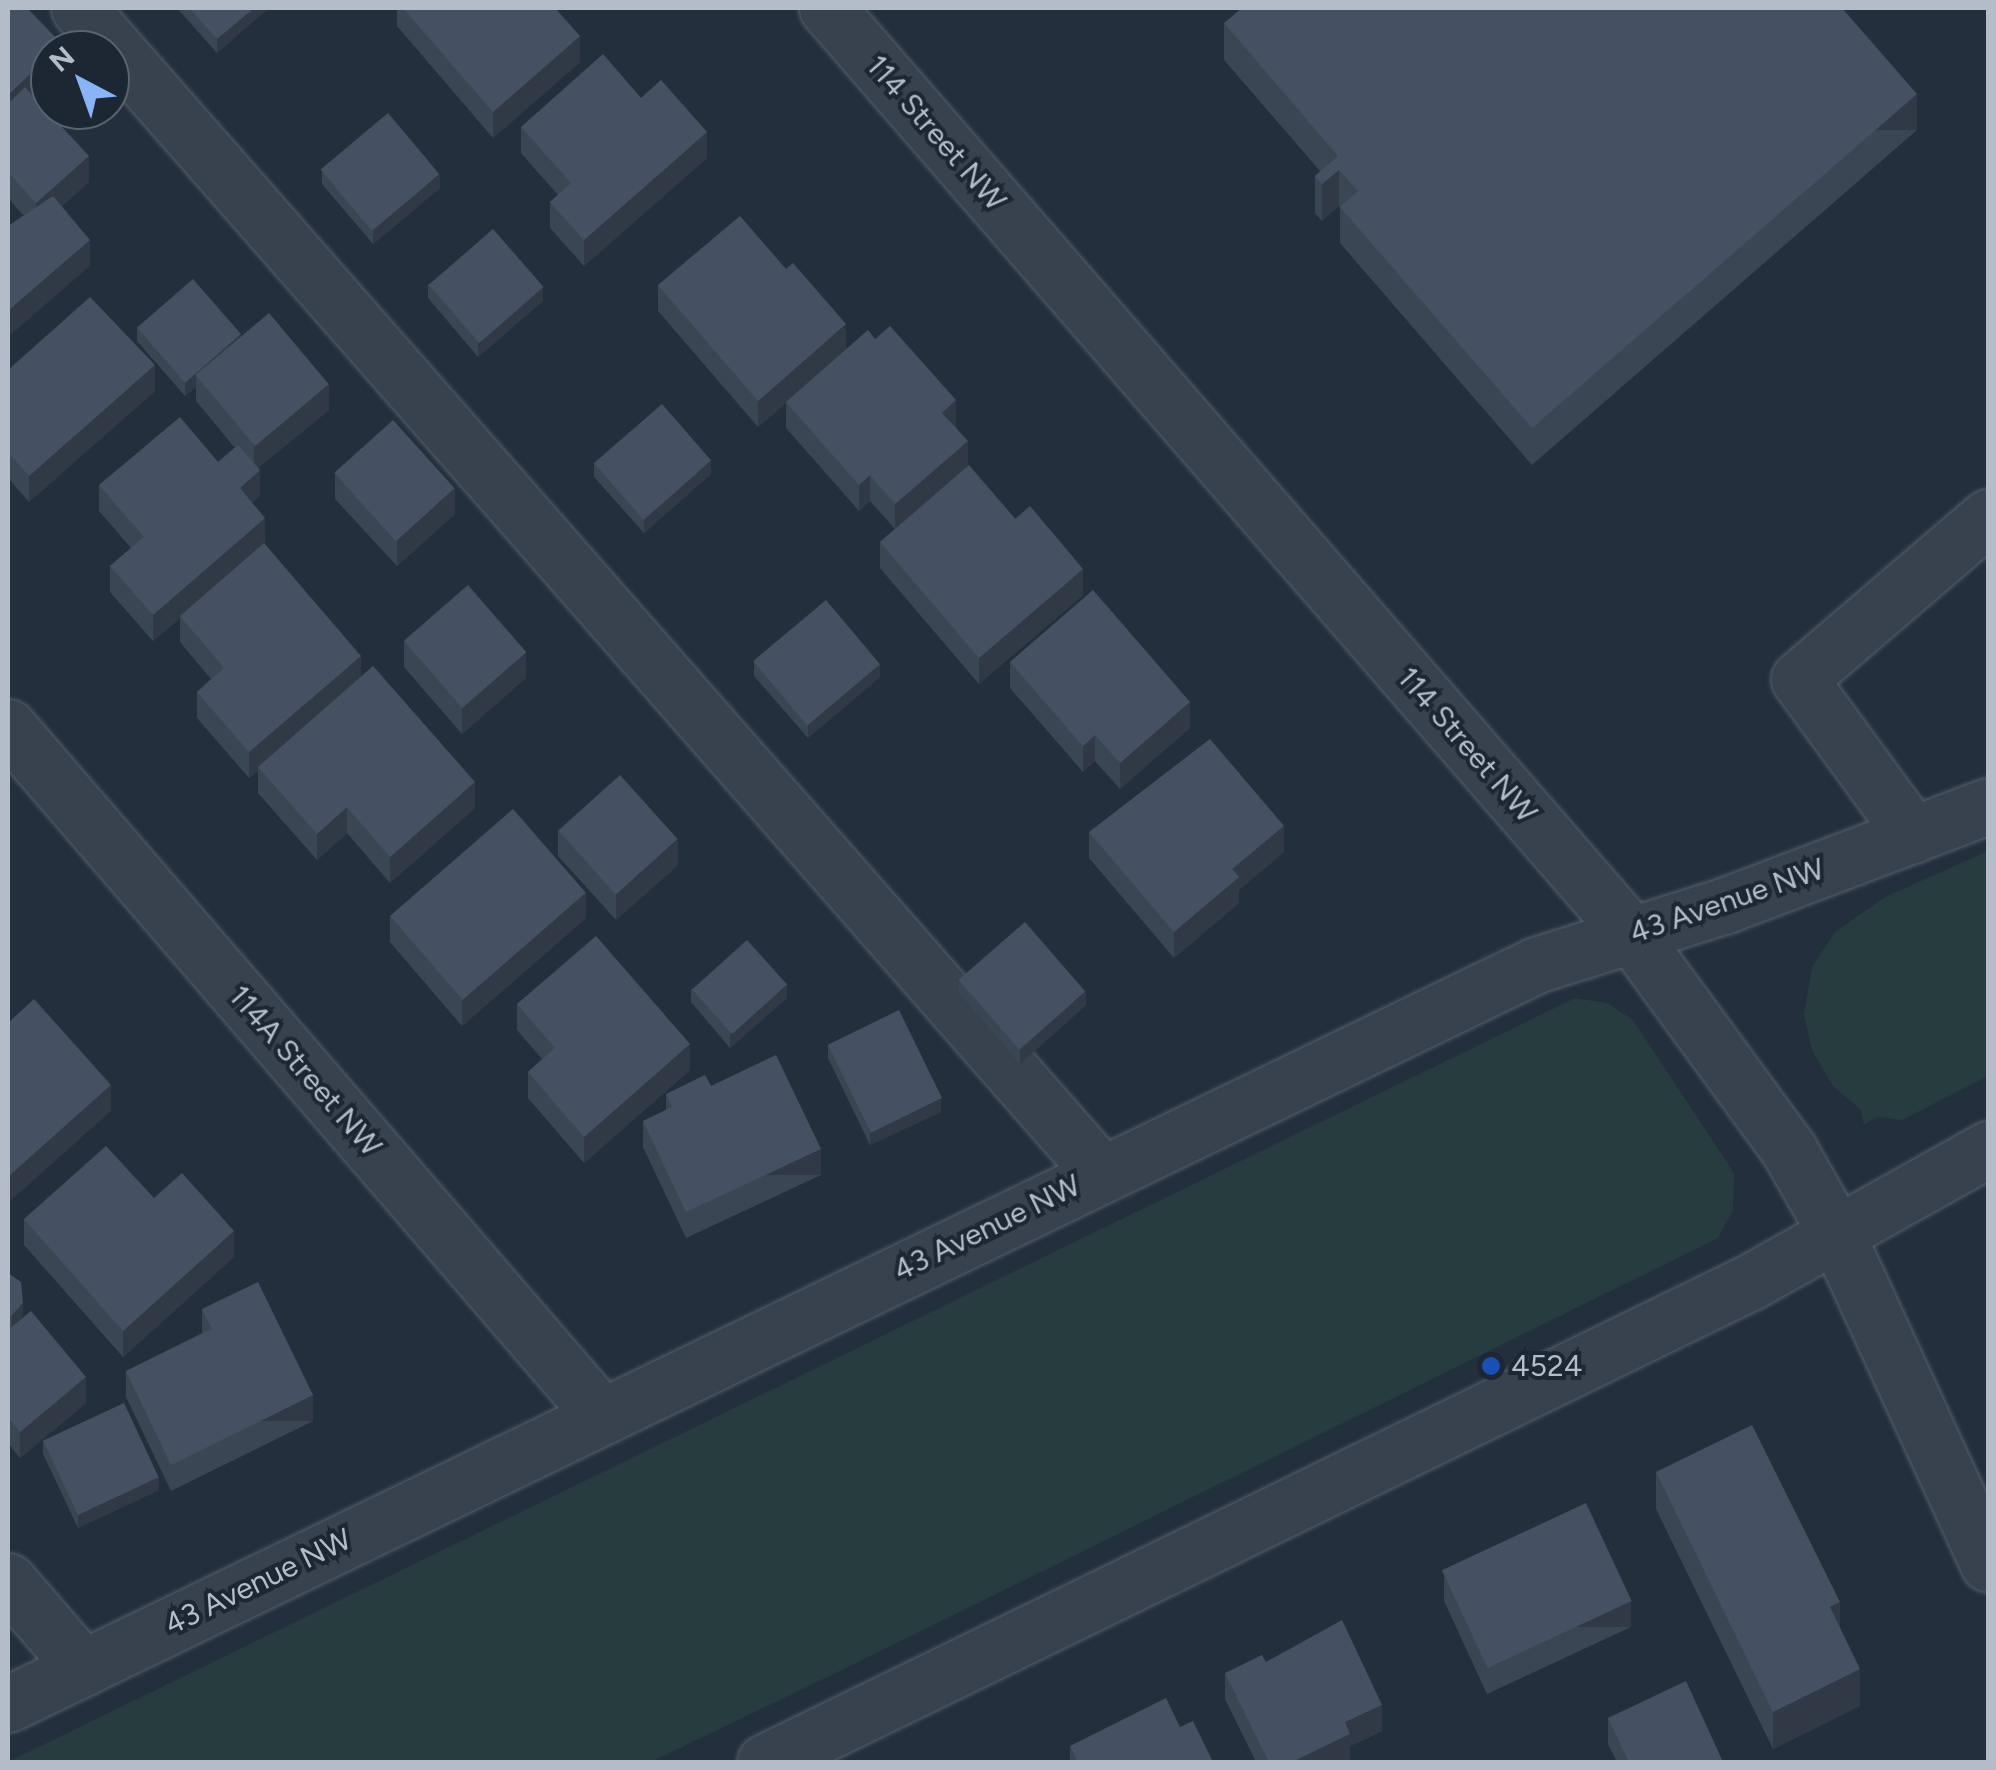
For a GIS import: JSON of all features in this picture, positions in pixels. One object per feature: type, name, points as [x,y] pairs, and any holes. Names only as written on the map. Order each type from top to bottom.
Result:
[{"type":"street","points":[[78,8],[1101,1173]]},
{"type":"street","name":"114 Street NW","points":[[850,16],[1632,934],[1789,1150],[1835,1231],[1988,1563]]},
{"type":"street","points":[[1913,835],[1799,679],[1988,517]]},
{"type":"street","name":"114A Street NW","points":[[8,727],[602,1416]]},
{"type":"street","name":"43 Avenue NW","points":[[8,1704],[1536,965],[1988,806]]},
{"type":"street","points":[[765,1762],[1750,1282],[1835,1231],[1988,1149]]},
{"type":"street","points":[[8,1581],[83,1668]]},
{"type":"green space","points":[[1988,851],[1988,1076],[1902,1120],[1878,1117],[1864,1124],[1860,1109],[1833,1086],[1812,1050],[1804,1015],[1812,967],[1835,932],[1885,897]]},
{"type":"green space","points":[[1575,998],[1607,1003],[1633,1020],[1734,1173],[1733,1210],[1718,1238],[846,1668],[651,1762],[8,1762]]},
{"type":"building","points":[[8,8],[27,8],[48,30],[30,30],[30,74],[8,95]]},
{"type":"building","points":[[189,8],[254,8],[217,39]]},
{"type":"building","points":[[403,8],[555,8],[580,36],[493,112]]},
{"type":"building","points":[[1242,8],[1842,8],[1917,94],[1532,428],[1340,207],[1358,191],[1339,170],[1322,184],[1315,176],[1338,156],[1224,23]]},
{"type":"building","points":[[603,54],[641,98],[661,80],[707,132],[584,240],[550,202],[571,183],[521,127]]},
{"type":"building","points":[[25,87],[30,92],[30,130],[65,130],[89,156],[36,203],[8,172],[8,104]]},
{"type":"building","points":[[388,113],[439,174],[372,231],[321,170]]},
{"type":"building","points":[[53,196],[90,240],[8,311],[8,226]]},
{"type":"building","points":[[740,216],[786,269],[793,263],[846,324],[758,401],[658,285]]},
{"type":"building","points":[[493,229],[544,287],[479,343],[429,285]]},
{"type":"building","points":[[193,279],[241,334],[185,383],[137,328]]},
{"type":"building","points":[[90,297],[155,365],[29,476],[8,452],[8,370]]},
{"type":"building","points":[[269,313],[329,384],[255,446],[195,375]]},
{"type":"building","points":[[890,326],[956,400],[942,413],[968,441],[895,504],[870,475],[859,485],[786,402],[868,330],[875,339]]},
{"type":"building","points":[[662,404],[711,461],[643,520],[594,463]]},
{"type":"building","points":[[180,417],[218,462],[238,445],[260,470],[240,488],[265,518],[153,615],[110,566],[144,537],[99,485]]},
{"type":"building","points":[[393,420],[455,488],[396,541],[334,473]]},
{"type":"building","points":[[969,465],[1015,519],[1030,506],[1083,569],[979,658],[880,542]]},
{"type":"building","points":[[264,543],[361,656],[249,752],[197,692],[224,668],[180,616]]},
{"type":"building","points":[[468,585],[526,652],[462,708],[404,641]]},
{"type":"building","points":[[1093,590],[1190,702],[1120,763],[1095,735],[1083,746],[1010,662]]},
{"type":"building","points":[[826,600],[880,664],[807,725],[753,661]]},
{"type":"building","points":[[373,666],[475,782],[390,857],[347,807],[317,834],[258,767]]},
{"type":"building","points":[[1210,739],[1284,826],[1232,869],[1239,877],[1174,932],[1089,832]]},
{"type":"building","points":[[620,775],[678,839],[616,894],[558,831]]},
{"type":"building","points":[[513,809],[586,893],[463,1000],[390,916]]},
{"type":"building","points":[[1025,922],[1085,991],[1019,1049],[959,980]]},
{"type":"building","points":[[596,936],[690,1044],[584,1137],[528,1072],[555,1048],[517,1004]]},
{"type":"building","points":[[747,940],[787,985],[732,1034],[692,990]]},
{"type":"building","points":[[34,999],[111,1085],[8,1177],[8,1023]]},
{"type":"building","points":[[899,1010],[942,1098],[871,1133],[828,1045]]},
{"type":"building","points":[[776,1055],[821,1149],[686,1212],[643,1121],[672,1107],[666,1094],[705,1075],[711,1086]]},
{"type":"building","points":[[106,1146],[154,1198],[182,1173],[234,1231],[123,1331],[24,1219]]},
{"type":"building","points":[[8,1273],[21,1282],[23,1303],[8,1316]]},
{"type":"building","points":[[258,1282],[313,1395],[171,1465],[126,1371],[212,1329],[202,1309]]},
{"type":"building","points":[[31,1311],[86,1377],[20,1432],[8,1417],[8,1330]]},
{"type":"building","points":[[124,1403],[159,1477],[78,1515],[43,1441]]},
{"type":"building","points":[[1752,1425],[1840,1602],[1830,1607],[1860,1669],[1773,1712],[1656,1472]]},
{"type":"building","points":[[1586,1503],[1632,1601],[1488,1668],[1442,1570]]},
{"type":"building","points":[[1342,1620],[1382,1705],[1345,1722],[1350,1734],[1292,1762],[1269,1762],[1225,1673],[1262,1655],[1266,1662]]},
{"type":"building","points":[[1686,1681],[1723,1762],[1629,1762],[1608,1718]]},
{"type":"building","points":[[1166,1698],[1180,1727],[1193,1721],[1213,1762],[1078,1762],[1070,1746]]},
{"type":"place","name":"4524","points":[[1491,1366]]}]
